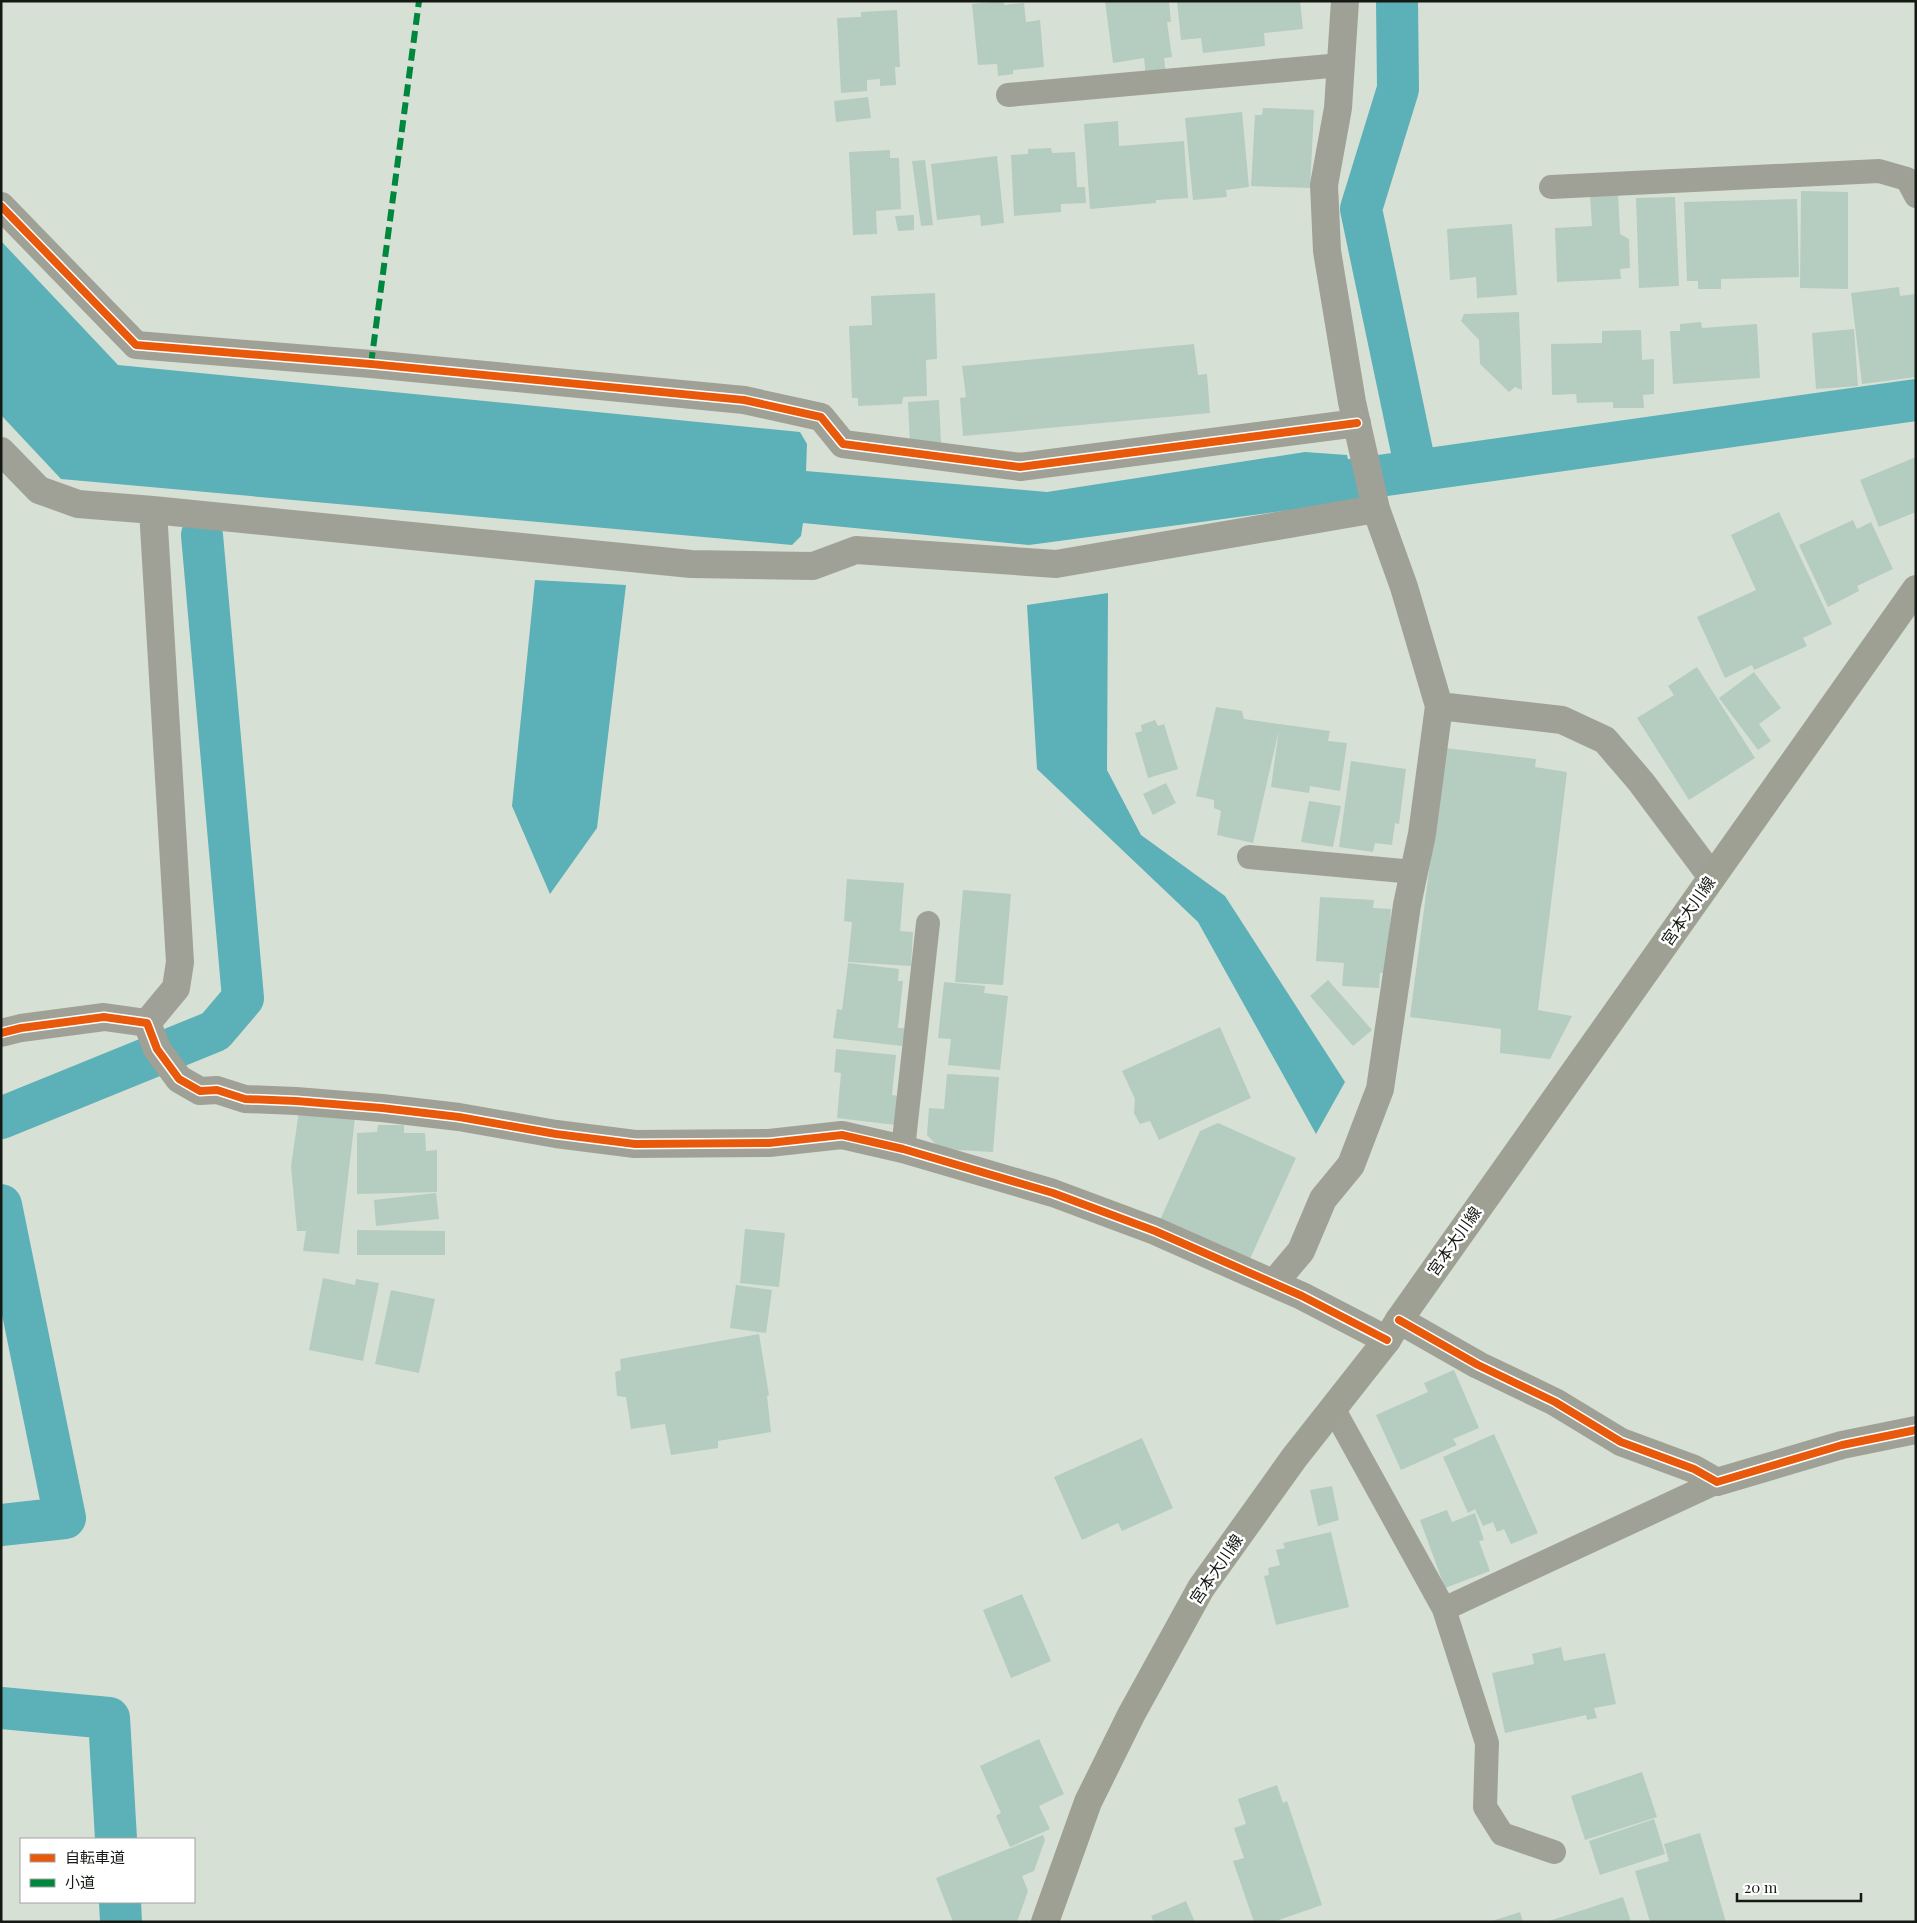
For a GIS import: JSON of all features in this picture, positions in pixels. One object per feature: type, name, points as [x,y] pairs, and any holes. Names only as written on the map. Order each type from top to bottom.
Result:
[{"type":"main road","name":"宮本大川線","points":[[1045,1922],[1088,1802],[1131,1715],[1201,1588],[1294,1458],[1393,1330],[1916,589]]},
{"type":"street","points":[[1274,1283],[1301,1251],[1323,1199],[1351,1165],[1380,1088],[1389,1018],[1422,834],[1439,706],[1404,587],[1374,501],[1362,452],[1327,251],[1324,185],[1338,108],[1345,1]]},
{"type":"street","points":[[1,206],[136,345],[370,364],[744,400],[820,417],[843,444],[1020,467],[1357,423]]},
{"type":"street","points":[[1,450],[39,490],[78,504],[691,564],[813,566],[856,550],[1056,564],[1374,501]]},
{"type":"street","points":[[147,1023],[176,988],[180,962],[153,510]]},
{"type":"street","points":[[1439,706],[1562,720],[1605,740],[1641,782],[1712,877]]},
{"type":"street","points":[[1,1033],[21,1028],[104,1017],[147,1023]]},
{"type":"street","points":[[147,1023],[157,1049],[179,1079],[200,1091],[217,1090],[245,1099],[382,1108],[635,1144],[769,1143],[842,1135],[903,1148],[1053,1193],[1155,1231],[1302,1296],[1393,1330],[1478,1365],[1555,1402],[1621,1442],[1694,1469],[1717,1482],[1842,1445],[1916,1430]]},
{"type":"lane","points":[[1008,95],[1341,65]]},
{"type":"lane","points":[[1551,187],[1879,171],[1907,178],[1916,196]]},
{"type":"lane","points":[[1249,857],[1414,872]]},
{"type":"lane","points":[[903,1148],[928,923]]},
{"type":"lane","points":[[1333,1408],[1444,1609],[1487,1743],[1485,1806],[1502,1834],[1554,1852]]},
{"type":"lane","points":[[1444,1609],[1717,1482]]},
{"type":"water","points":[[1,241],[118,365],[800,432],[807,444],[806,471],[1047,492],[1305,452],[1347,455],[1355,488],[1320,506],[1029,545],[803,523],[801,536],[792,545],[61,479],[1,415]]},
{"type":"water","points":[[535,580],[626,585],[597,828],[550,894],[512,806]]},
{"type":"water","points":[[1108,593],[1107,770],[1141,835],[1225,896],[1345,1082],[1316,1134],[1198,922],[1037,769],[1027,605]]},
{"type":"building","points":[[1004,1],[1004,5],[1024,3],[1026,22],[1040,20],[1044,67],[1013,70],[1013,74],[998,76],[997,64],[978,65],[972,4]]},
{"type":"building","points":[[1105,1],[1169,1],[1171,22],[1167,22],[1172,57],[1164,58],[1166,74],[1146,77],[1144,58],[1113,63]]},
{"type":"building","points":[[1177,1],[1300,1],[1303,29],[1264,33],[1265,46],[1203,53],[1201,38],[1181,40]]},
{"type":"building","points":[[897,10],[900,67],[895,67],[896,85],[880,86],[880,79],[867,80],[867,91],[841,93],[837,18],[861,17],[861,12]]},
{"type":"building","points":[[868,97],[871,118],[836,122],[834,101]]},
{"type":"building","points":[[1263,108],[1314,110],[1310,188],[1251,186],[1255,115],[1262,115]]},
{"type":"building","points":[[1242,112],[1249,187],[1226,190],[1227,197],[1193,200],[1185,118]]},
{"type":"building","points":[[1118,121],[1119,146],[1184,141],[1188,198],[1156,200],[1156,203],[1090,209],[1084,124]]},
{"type":"building","points":[[1051,148],[1052,153],[1075,152],[1077,187],[1085,187],[1086,203],[1061,204],[1061,212],[1014,216],[1011,155],[1028,154],[1028,149]]},
{"type":"building","points":[[890,150],[890,158],[899,158],[901,209],[876,211],[877,234],[853,235],[849,152]]},
{"type":"building","points":[[997,156],[1004,223],[981,226],[980,215],[937,220],[931,164]]},
{"type":"building","points":[[925,160],[933,225],[921,226],[912,161]]},
{"type":"building","points":[[1801,191],[1848,192],[1848,289],[1800,288]]},
{"type":"building","points":[[1618,193],[1620,234],[1629,239],[1630,268],[1620,269],[1621,279],[1557,282],[1555,228],[1592,226],[1590,195]]},
{"type":"building","points":[[1675,197],[1679,286],[1639,288],[1636,198]]},
{"type":"building","points":[[1797,199],[1799,277],[1721,279],[1721,289],[1698,289],[1698,281],[1687,281],[1684,202]]},
{"type":"building","points":[[914,215],[914,230],[898,231],[895,216]]},
{"type":"building","points":[[1512,224],[1517,295],[1477,298],[1476,277],[1450,280],[1447,229]]},
{"type":"building","points":[[1899,287],[1900,296],[1916,294],[1916,377],[1862,384],[1851,293]]},
{"type":"building","points":[[935,293],[937,359],[926,360],[927,396],[903,397],[902,404],[858,406],[858,398],[852,398],[849,326],[872,325],[871,296]]},
{"type":"building","points":[[1519,312],[1522,390],[1515,387],[1509,392],[1480,364],[1479,340],[1461,321],[1464,314]]},
{"type":"building","points":[[1701,322],[1702,328],[1757,324],[1760,378],[1673,384],[1670,331],[1680,331],[1680,324]]},
{"type":"building","points":[[1854,329],[1858,386],[1816,389],[1812,333]]},
{"type":"building","points":[[1641,330],[1642,360],[1654,359],[1654,394],[1643,395],[1644,408],[1613,408],[1613,402],[1577,403],[1576,394],[1552,395],[1551,344],[1602,343],[1602,331]]},
{"type":"building","points":[[1194,344],[1198,375],[1207,374],[1210,413],[963,436],[960,398],[966,397],[962,366]]},
{"type":"building","points":[[939,400],[941,443],[910,445],[908,402]]},
{"type":"building","points":[[1916,457],[1916,512],[1879,527],[1860,480]]},
{"type":"building","points":[[1779,512],[1832,624],[1803,638],[1807,646],[1754,670],[1752,665],[1725,678],[1697,617],[1756,590],[1731,535]]},
{"type":"building","points":[[1853,520],[1857,529],[1871,522],[1893,569],[1857,586],[1859,591],[1828,607],[1799,545]]},
{"type":"building","points":[[1697,667],[1755,758],[1689,800],[1637,718],[1674,695],[1668,686]]},
{"type":"building","points":[[1754,672],[1781,708],[1759,724],[1771,741],[1758,750],[1719,698]]},
{"type":"building","points":[[1216,707],[1242,711],[1244,719],[1330,731],[1328,741],[1347,743],[1340,791],[1310,786],[1309,793],[1271,787],[1279,730],[1253,843],[1217,835],[1221,811],[1214,808],[1214,800],[1196,796]]},
{"type":"building","points":[[1155,720],[1158,726],[1164,724],[1178,769],[1148,778],[1135,733],[1142,731],[1141,725]]},
{"type":"building","points":[[1445,748],[1536,759],[1535,767],[1567,772],[1538,1010],[1572,1016],[1550,1059],[1500,1053],[1501,1029],[1410,1017]]},
{"type":"building","points":[[1351,761],[1406,769],[1399,824],[1395,823],[1392,845],[1375,843],[1373,852],[1339,847]]},
{"type":"building","points":[[1166,783],[1176,803],[1153,815],[1143,794]]},
{"type":"building","points":[[1309,801],[1341,806],[1333,847],[1301,842]]},
{"type":"building","points":[[847,879],[904,883],[900,931],[913,932],[911,966],[848,962],[852,922],[844,921]]},
{"type":"building","points":[[963,890],[1011,894],[1003,985],[955,982]]},
{"type":"building","points":[[1320,897],[1374,900],[1373,908],[1391,909],[1387,973],[1380,973],[1379,988],[1342,986],[1344,963],[1316,961]]},
{"type":"building","points":[[848,963],[899,969],[898,981],[903,981],[898,1028],[905,1028],[902,1046],[833,1038],[837,1009],[842,1010]]},
{"type":"building","points":[[1328,980],[1372,1030],[1353,1046],[1310,996]]},
{"type":"building","points":[[944,982],[985,986],[984,993],[1008,996],[1000,1070],[948,1065],[951,1039],[938,1038]]},
{"type":"building","points":[[1220,1027],[1251,1098],[1159,1140],[1150,1121],[1140,1124],[1134,1113],[1135,1099],[1122,1071]]},
{"type":"building","points":[[836,1049],[896,1055],[892,1095],[899,1096],[896,1125],[837,1118],[841,1073],[834,1072]]},
{"type":"building","points":[[947,1074],[999,1077],[993,1152],[940,1149],[927,1135],[929,1108],[944,1109]]},
{"type":"building","points":[[299,1111],[355,1118],[339,1254],[303,1251],[306,1231],[297,1231],[291,1166]]},
{"type":"building","points":[[1218,1123],[1296,1158],[1249,1261],[1160,1220],[1200,1131]]},
{"type":"building","points":[[378,1125],[404,1125],[404,1133],[425,1133],[426,1151],[437,1150],[437,1192],[357,1194],[357,1133],[377,1132]]},
{"type":"building","points":[[436,1193],[439,1219],[376,1226],[374,1200]]},
{"type":"building","points":[[745,1229],[785,1233],[779,1287],[740,1283]]},
{"type":"building","points":[[357,1230],[445,1231],[445,1255],[357,1255]]},
{"type":"building","points":[[323,1278],[355,1285],[356,1279],[379,1283],[363,1361],[309,1350]]},
{"type":"building","points":[[736,1285],[772,1290],[766,1333],[730,1328]]},
{"type":"building","points":[[391,1290],[435,1299],[419,1373],[375,1364]]},
{"type":"building","points":[[759,1334],[769,1395],[767,1396],[771,1432],[718,1441],[718,1448],[671,1455],[665,1424],[631,1429],[626,1397],[617,1396],[615,1372],[621,1370],[620,1359]]},
{"type":"building","points":[[1454,1370],[1479,1428],[1453,1439],[1457,1445],[1401,1470],[1376,1415],[1428,1392],[1424,1383]]},
{"type":"building","points":[[1494,1434],[1538,1533],[1511,1544],[1504,1529],[1497,1532],[1493,1522],[1483,1526],[1475,1509],[1468,1513],[1443,1457]]},
{"type":"building","points":[[1142,1438],[1173,1508],[1122,1531],[1118,1523],[1082,1540],[1054,1477]]},
{"type":"building","points":[[1332,1486],[1339,1520],[1318,1526],[1310,1490]]},
{"type":"building","points":[[1447,1510],[1452,1522],[1475,1513],[1484,1540],[1479,1541],[1490,1571],[1445,1588],[1420,1520]]},
{"type":"building","points":[[1331,1532],[1349,1607],[1276,1625],[1264,1576],[1269,1575],[1268,1568],[1280,1565],[1276,1550],[1285,1548],[1283,1543]]},
{"type":"building","points":[[1022,1594],[1051,1661],[1011,1678],[983,1610]]},
{"type":"building","points":[[1561,1647],[1564,1661],[1605,1653],[1616,1704],[1594,1708],[1597,1718],[1587,1720],[1586,1715],[1505,1733],[1492,1673],[1534,1664],[1532,1654]]},
{"type":"building","points":[[1039,1739],[1064,1794],[1039,1806],[1050,1829],[1010,1847],[996,1816],[1001,1813],[980,1766]]},
{"type":"building","points":[[1642,1772],[1657,1817],[1585,1840],[1571,1796]]},
{"type":"building","points":[[1277,1785],[1283,1803],[1287,1801],[1322,1905],[1273,1922],[1254,1922],[1233,1861],[1244,1858],[1234,1828],[1246,1824],[1238,1799]]},
{"type":"building","points":[[1654,1819],[1665,1854],[1600,1875],[1589,1841]]},
{"type":"building","points":[[1700,1833],[1726,1922],[1650,1922],[1635,1871],[1669,1861],[1664,1844]]},
{"type":"building","points":[[1043,1835],[1045,1840],[1034,1871],[1022,1876],[1028,1891],[1017,1922],[953,1922],[936,1878]]},
{"type":"building","points":[[1623,1897],[1631,1922],[1549,1922],[1549,1921]]},
{"type":"building","points":[[1186,1901],[1195,1922],[1154,1922],[1151,1916]]},
{"type":"building","points":[[1520,1912],[1523,1922],[1492,1922],[1492,1921]]},
{"type":"waterway","points":[[1397,1],[1398,89],[1361,209],[1416,470]]},
{"type":"waterway","points":[[1294,488],[1916,400]]},
{"type":"waterway","points":[[1,1118],[215,1031],[243,998],[202,535]]},
{"type":"waterway","points":[[1,1205],[65,1518],[1,1525]]},
{"type":"waterway","points":[[1,1708],[109,1718],[116,1838]]},
{"type":"waterway","points":[[120,1903],[121,1922]]},
{"type":"marked path","points":[[371,364],[419,1]]},
{"type":"cycle path","points":[[1,206],[136,345],[371,364],[744,400],[821,417],[843,444],[1020,467],[1357,423]]},
{"type":"cycle path","points":[[1,1033],[21,1028],[104,1017],[147,1023],[157,1049],[179,1079],[200,1091],[217,1090],[245,1099],[382,1108],[459,1117],[556,1134],[635,1144],[769,1143],[842,1135],[903,1149],[1053,1193],[1155,1231],[1302,1296],[1387,1340]]},
{"type":"cycle path","points":[[1399,1320],[1478,1365],[1555,1402],[1621,1442],[1694,1469],[1717,1482],[1842,1445],[1916,1430]]}]
